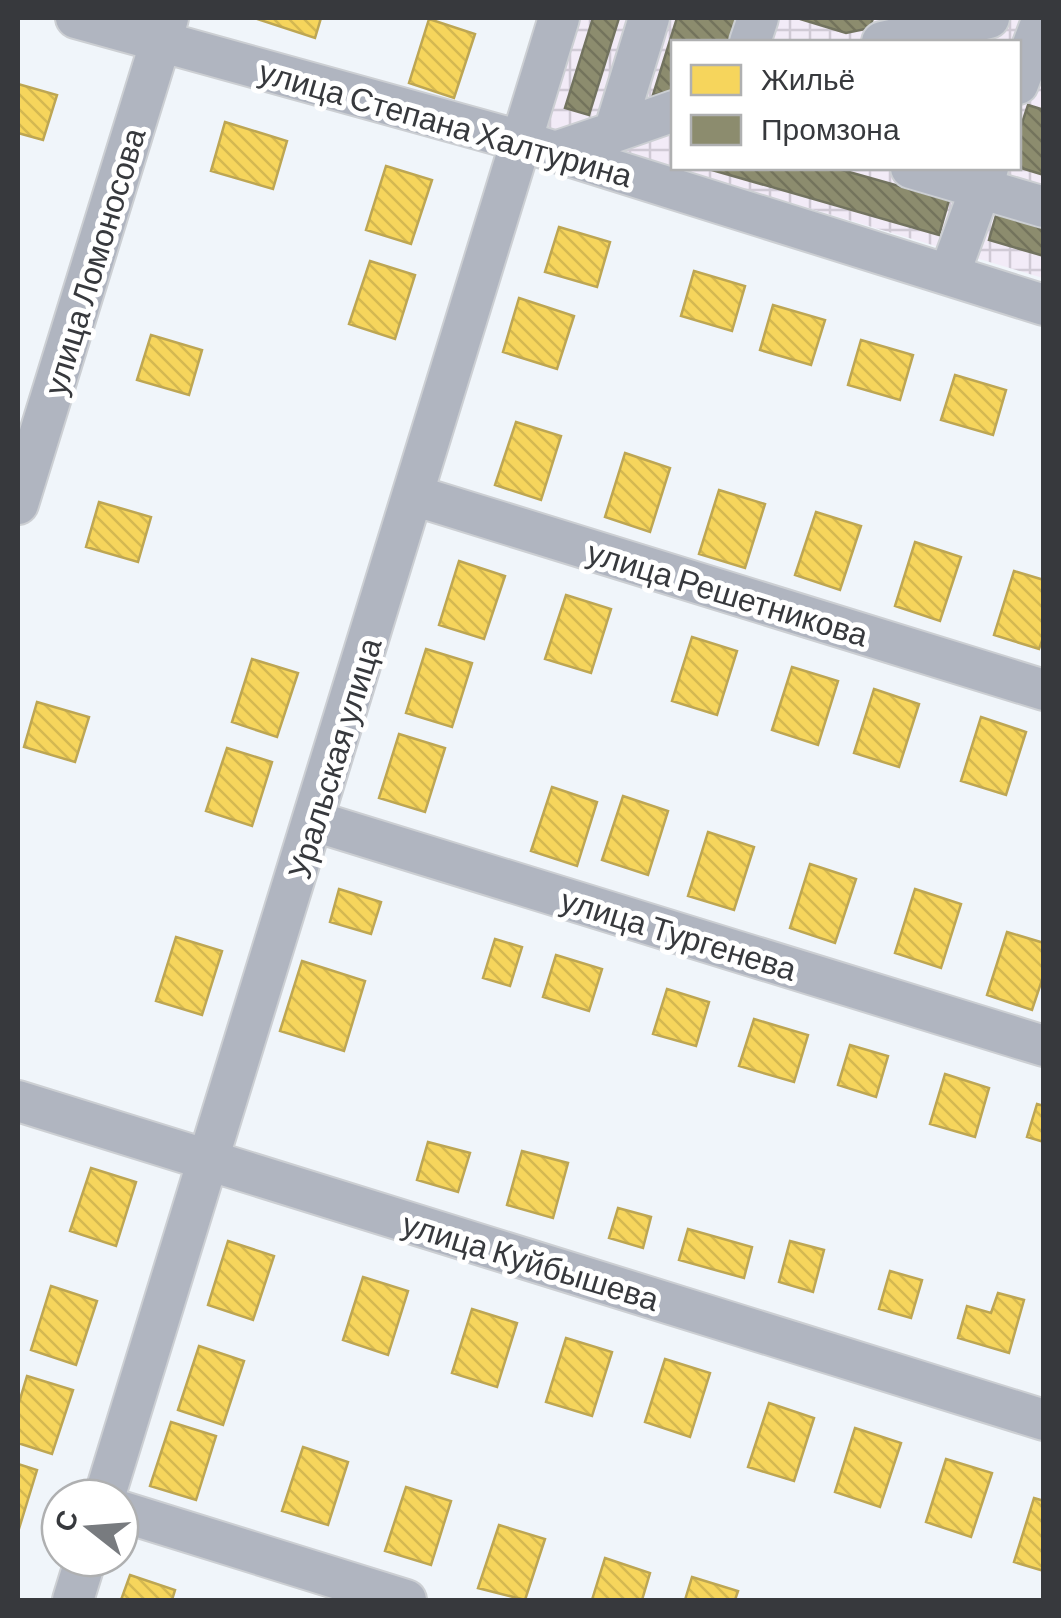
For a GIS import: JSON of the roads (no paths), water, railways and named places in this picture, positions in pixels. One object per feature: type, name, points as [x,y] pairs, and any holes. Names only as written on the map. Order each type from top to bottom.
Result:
[{"type":"street","name":"улица Степана Халтурина","points":[[76,18],[164,28],[1044,305]]},
{"type":"street","name":"Уральская улица","points":[[110,1478],[413,495],[538,146],[558,18]]},
{"type":"street","points":[[614,132],[649,18]]},
{"type":"street","points":[[905,40],[989,18]]},
{"type":"street","points":[[1028,82],[1043,18]]},
{"type":"street","name":"улица Ломоносова","points":[[18,504],[164,28]]},
{"type":"street","points":[[538,146],[614,132],[671,112]]},
{"type":"street","points":[[926,170],[984,178],[1044,208]]},
{"type":"street","points":[[949,275],[984,178]]},
{"type":"street","name":"улица Решетникова","points":[[413,495],[1044,690]]},
{"type":"street","name":"улица Тургенева","points":[[314,821],[1044,1046]]},
{"type":"street","name":"улица Куйбышева","points":[[18,1100],[1044,1420]]},
{"type":"street","points":[[140,1517],[406,1600]]}]
